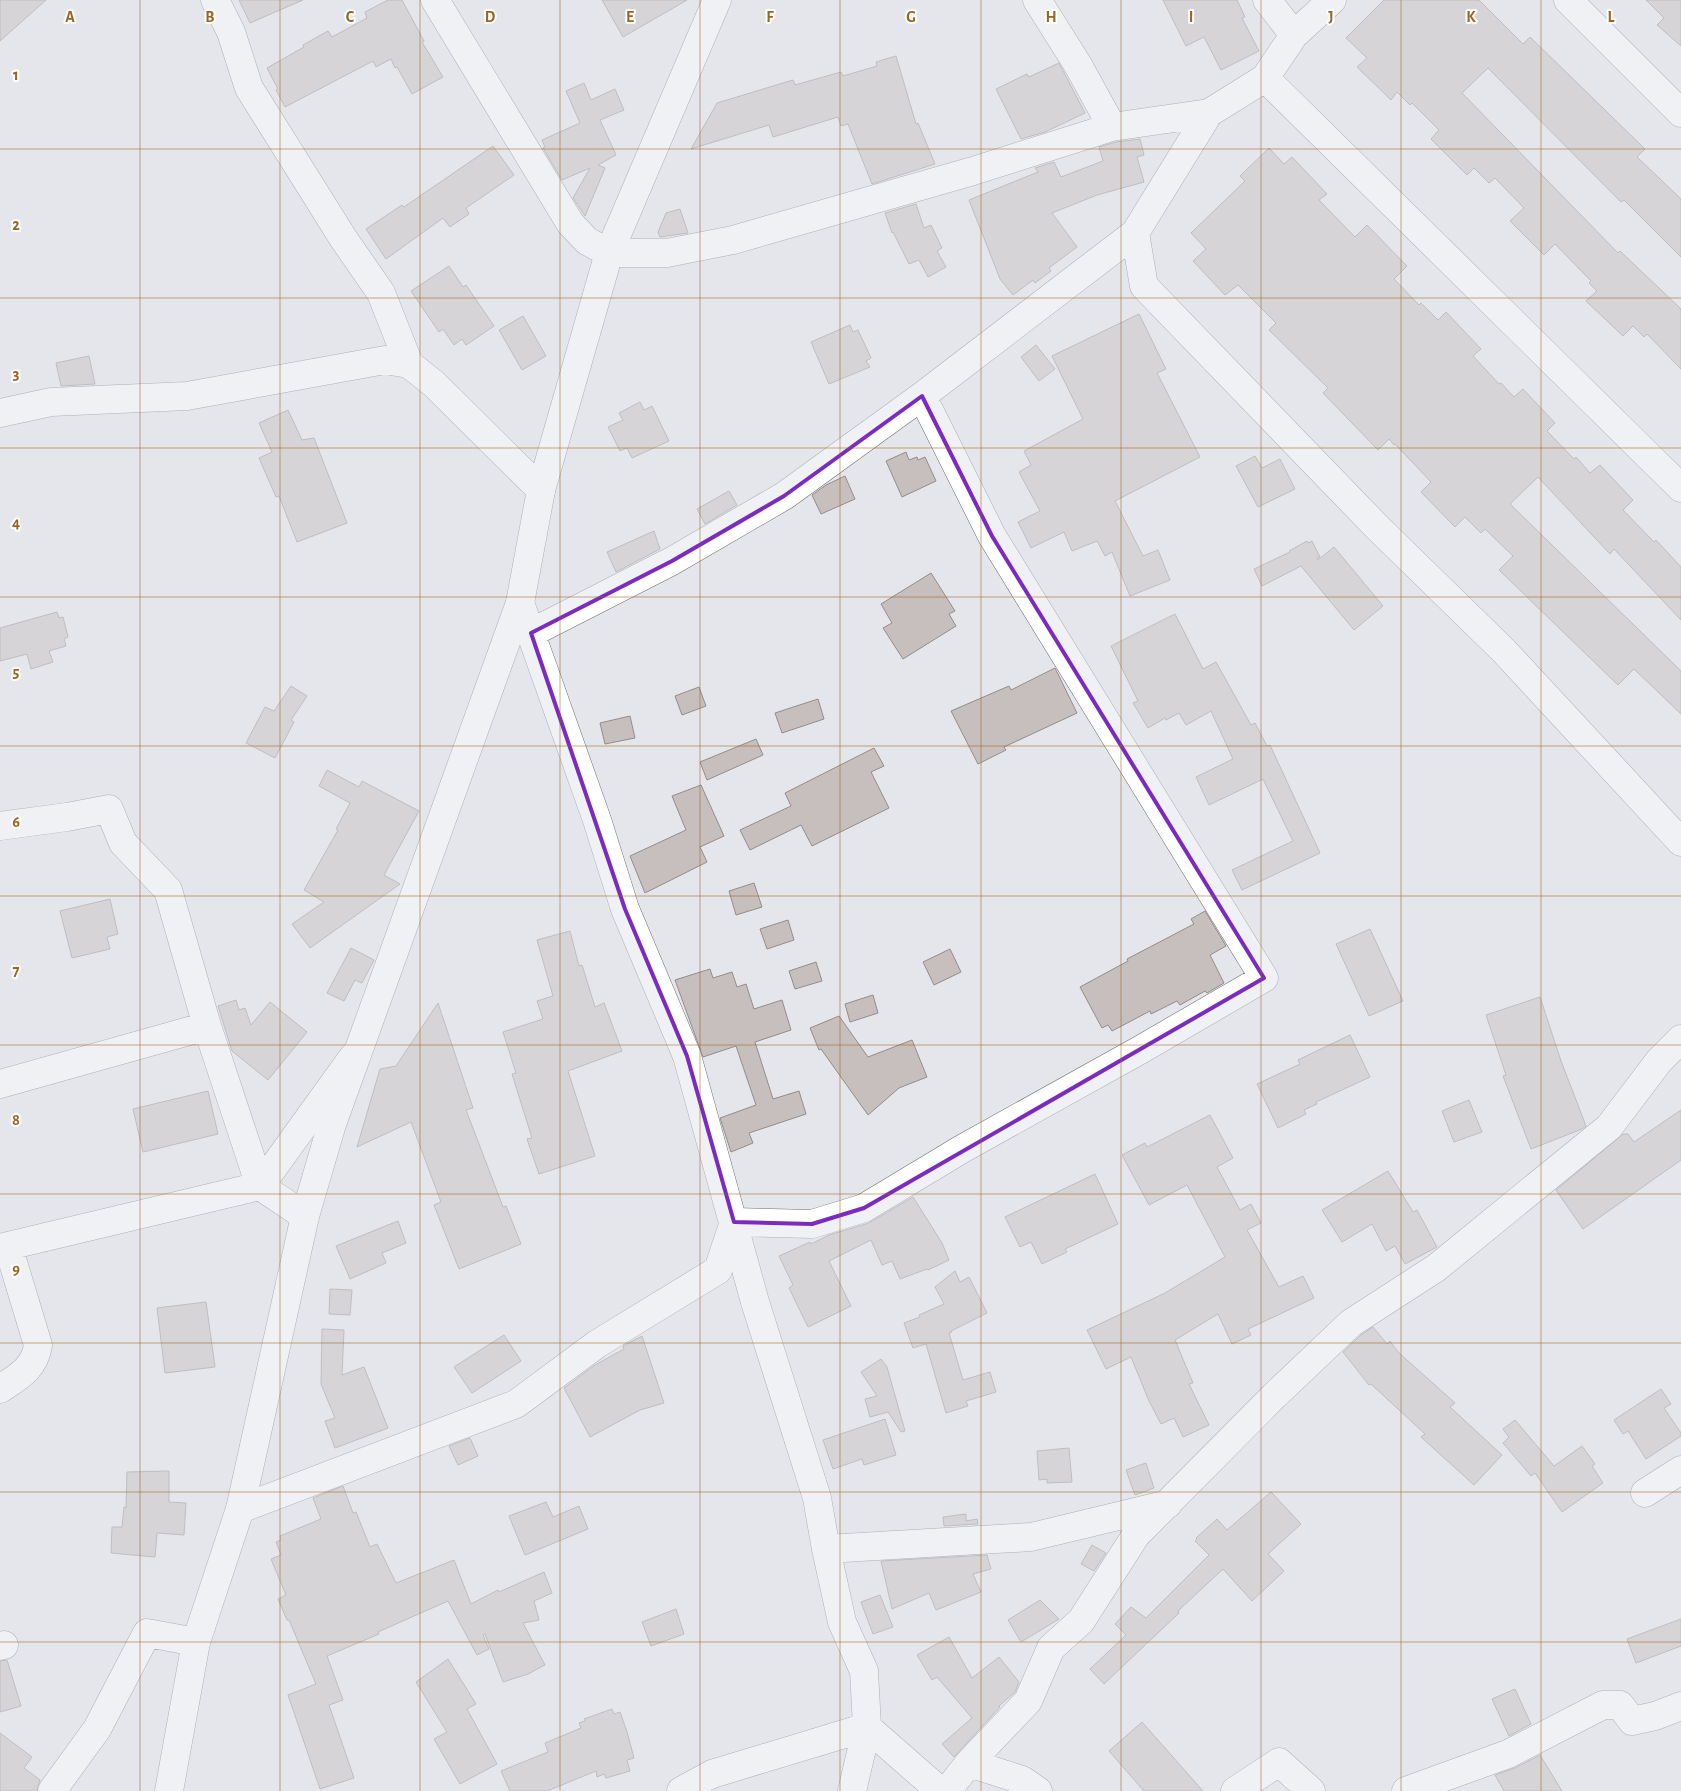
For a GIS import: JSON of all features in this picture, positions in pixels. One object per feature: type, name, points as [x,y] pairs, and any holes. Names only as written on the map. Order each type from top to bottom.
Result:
[{"type":"street","points":[[215,0],[231,32],[249,88],[381,293],[409,364]]},
{"type":"street","points":[[435,0],[570,223],[587,241],[609,253],[667,253],[733,240],[973,171],[1112,127],[1209,113],[1265,78],[1294,35],[1332,0]]},
{"type":"street","points":[[169,1791],[196,1642],[240,1509],[305,1216],[332,1124],[520,603],[541,490],[609,253],[717,0]]},
{"type":"street","points":[[1037,0],[1078,65],[1112,127]]},
{"type":"street","points":[[1267,0],[1294,35]]},
{"type":"street","points":[[1568,0],[1681,113]]},
{"type":"street","points":[[1265,78],[1681,488]]},
{"type":"street","points":[[531,633],[672,561],[784,496],[922,396],[1135,233],[1209,113]]},
{"type":"street","points":[[1135,233],[1144,286],[1377,527],[1504,650],[1681,842]]},
{"type":"street","points":[[0,413],[50,402],[187,396],[385,360],[409,364],[434,384],[541,490]]},
{"type":"street","points":[[734,1222],[812,1224],[864,1208],[962,1149],[1140,1050],[1264,978],[992,536],[922,396]]},
{"type":"street","points":[[520,603],[597,820],[625,909],[687,1056],[755,1302],[817,1498],[842,1622],[864,1671],[867,1727],[852,1791]]},
{"type":"street","points":[[0,826],[109,809],[123,843],[168,890],[207,1026],[260,1186],[305,1216]]},
{"type":"street","points":[[0,1084],[207,1026]]},
{"type":"street","points":[[948,1791],[969,1763],[1028,1701],[1052,1648],[1081,1621],[1136,1535],[1274,1396],[1351,1323],[1436,1268],[1609,1126],[1659,1061],[1681,1040]]},
{"type":"street","points":[[0,1389],[27,1370],[36,1354],[38,1345],[4,1247],[260,1186],[358,1049]]},
{"type":"street","points":[[240,1509],[516,1404],[597,1344],[718,1270],[734,1222]]},
{"type":"street","points":[[1644,1493],[1681,1470]]},
{"type":"street","points":[[826,1549],[1031,1537],[1168,1504]]},
{"type":"street","points":[[52,1791],[97,1729],[146,1633],[196,1642]]},
{"type":"street","points":[[1406,1791],[1508,1754],[1603,1705],[1620,1705],[1632,1722],[1681,1706]]},
{"type":"street","points":[[682,1791],[712,1774],[867,1727]]},
{"type":"street","points":[[867,1727],[940,1791]]},
{"type":"street","points":[[1235,1791],[1279,1762],[1311,1791]]},
{"type":"street","points":[[969,1763],[1022,1780],[1038,1791]]},
{"type":"highlighted area","points":[[922,396],[992,536],[1264,978],[864,1208],[812,1224],[734,1222],[687,1056],[625,909],[531,633],[672,561],[784,496]]},
{"type":"building","points":[[0,0],[46,0],[0,41]]},
{"type":"building","points":[[239,0],[303,0],[250,23]]},
{"type":"building","points":[[388,0],[402,0],[424,41],[422,42],[443,77],[412,94],[391,59],[376,67],[373,61],[285,107],[267,68],[328,31],[332,37],[367,18],[365,12]]},
{"type":"building","points":[[602,0],[687,0],[623,37]]},
{"type":"building","points":[[1163,0],[1237,0],[1245,17],[1242,18],[1259,51],[1221,70],[1204,37],[1186,46]]},
{"type":"building","points":[[1384,0],[1479,0],[1523,44],[1530,37],[1645,149],[1637,157],[1681,199],[1681,257],[1624,200],[1621,202],[1488,68],[1462,93],[1618,253],[1620,251],[1681,309],[1681,369],[1647,334],[1644,337],[1633,326],[1623,336],[1586,301],[1597,291],[1589,283],[1591,281],[1555,244],[1544,255],[1510,221],[1524,208],[1495,178],[1489,183],[1474,168],[1467,175],[1431,139],[1439,130],[1412,103],[1410,105],[1397,92],[1391,100],[1357,67],[1367,58],[1346,38]]},
{"type":"building","points":[[1646,0],[1681,0],[1681,46],[1657,25],[1664,18]]},
{"type":"building","points":[[896,56],[916,124],[918,123],[935,164],[872,184],[848,124],[841,126],[838,117],[773,137],[769,125],[691,149],[717,103],[793,80],[795,85],[841,72],[843,76],[877,66],[876,62]]},
{"type":"building","points":[[1059,63],[1085,113],[1045,132],[1021,139],[996,89],[1027,74],[1029,77]]},
{"type":"building","points":[[584,83],[591,100],[615,89],[624,110],[600,120],[616,155],[598,165],[605,168],[585,216],[573,198],[590,168],[562,180],[543,148],[545,147],[542,140],[580,123],[566,91]]},
{"type":"building","points":[[1140,139],[1144,155],[1137,157],[1144,182],[1097,195],[1052,213],[1077,247],[1049,268],[1051,271],[1035,283],[1033,280],[1013,295],[1000,279],[969,200],[1038,172],[1035,168],[1054,162],[1061,177],[1103,161],[1099,147],[1116,142]]},
{"type":"building","points":[[493,146],[514,175],[466,208],[469,214],[450,227],[443,218],[386,259],[366,229],[402,205],[404,207]]},
{"type":"building","points":[[1269,148],[1284,164],[1292,157],[1327,194],[1319,200],[1355,237],[1367,225],[1407,266],[1394,279],[1419,305],[1421,303],[1438,320],[1446,312],[1481,349],[1473,356],[1499,384],[1501,383],[1514,397],[1523,389],[1555,423],[1547,431],[1574,459],[1576,457],[1590,473],[1600,465],[1633,500],[1623,510],[1654,542],[1656,540],[1681,567],[1681,620],[1614,549],[1610,554],[1538,477],[1510,504],[1681,671],[1681,714],[1634,669],[1618,685],[1499,570],[1513,556],[1485,529],[1481,533],[1465,517],[1455,527],[1421,492],[1431,482],[1389,439],[1378,450],[1323,393],[1328,388],[1269,330],[1276,323],[1238,285],[1225,295],[1193,261],[1206,249],[1191,233],[1245,181],[1240,176]]},
{"type":"building","points":[[916,204],[924,228],[931,225],[942,248],[937,251],[946,267],[928,277],[919,260],[909,264],[892,233],[885,213]]},
{"type":"building","points":[[680,209],[688,233],[660,237],[658,232],[666,213]]},
{"type":"building","points":[[449,266],[463,287],[466,285],[494,326],[466,345],[462,339],[454,345],[443,329],[439,332],[411,291]]},
{"type":"building","points":[[1139,314],[1166,369],[1157,373],[1200,457],[1115,501],[1143,556],[1158,550],[1170,580],[1130,596],[1112,552],[1105,556],[1097,541],[1072,551],[1064,532],[1031,548],[1018,522],[1040,511],[1019,472],[1031,465],[1024,451],[1083,419],[1052,356]]},
{"type":"building","points":[[523,316],[546,356],[522,370],[499,330]]},
{"type":"building","points":[[850,325],[853,332],[858,330],[871,358],[866,361],[870,367],[829,384],[811,342]]},
{"type":"building","points":[[1036,345],[1055,369],[1039,381],[1021,357]]},
{"type":"building","points":[[89,356],[95,384],[61,386],[56,363]]},
{"type":"building","points":[[640,402],[644,410],[652,406],[669,441],[632,458],[627,448],[620,451],[608,427],[623,420],[619,413]]},
{"type":"building","points":[[288,410],[302,440],[314,438],[347,523],[297,542],[279,496],[276,497],[259,458],[272,452],[259,423]]},
{"type":"building","points":[[906,452],[909,460],[917,457],[918,460],[925,457],[936,481],[902,497],[886,461]]},
{"type":"building","points":[[1255,456],[1262,468],[1280,459],[1295,489],[1258,507],[1236,466]]},
{"type":"building","points":[[845,476],[855,499],[821,514],[812,495],[826,485]]},
{"type":"building","points":[[729,491],[737,505],[705,524],[697,509]]},
{"type":"building","points":[[654,531],[660,549],[616,572],[607,552]]},
{"type":"building","points":[[1307,541],[1308,543],[1312,541],[1320,557],[1317,558],[1318,560],[1334,547],[1383,606],[1354,630],[1301,566],[1262,586],[1254,569],[1290,552]]},
{"type":"building","points":[[931,573],[955,611],[949,614],[956,626],[903,659],[883,628],[892,623],[881,604]]},
{"type":"building","points":[[57,612],[59,618],[63,617],[68,637],[64,639],[66,646],[49,651],[53,662],[31,669],[27,654],[0,661],[0,628]]},
{"type":"building","points":[[1175,614],[1203,669],[1216,662],[1251,725],[1255,723],[1267,746],[1270,745],[1320,853],[1242,890],[1232,870],[1293,841],[1263,779],[1209,805],[1196,777],[1233,759],[1211,711],[1186,725],[1179,713],[1166,720],[1165,718],[1148,728],[1133,703],[1138,701],[1111,646]]},
{"type":"building","points":[[1055,668],[1077,713],[1004,747],[1006,750],[978,764],[951,711],[1009,686],[1011,690]]},
{"type":"building","points":[[291,686],[307,696],[291,720],[294,722],[275,758],[246,743],[265,707],[274,711]]},
{"type":"building","points":[[699,687],[706,706],[682,715],[675,696]]},
{"type":"building","points":[[818,699],[824,719],[782,733],[775,713]]},
{"type":"building","points":[[630,716],[635,738],[605,744],[600,723]]},
{"type":"building","points":[[756,739],[763,755],[707,780],[700,762]]},
{"type":"building","points":[[874,748],[884,766],[871,772],[889,808],[812,846],[801,825],[750,850],[740,830],[791,806],[785,793]]},
{"type":"building","points":[[327,770],[359,787],[362,781],[419,811],[384,875],[400,884],[310,948],[292,924],[324,902],[304,890],[338,830],[336,829],[350,803],[319,786]]},
{"type":"building","points":[[701,785],[724,836],[700,847],[707,862],[645,893],[630,856],[686,830],[672,796]]},
{"type":"building","points":[[754,883],[762,907],[736,915],[729,891]]},
{"type":"building","points":[[110,899],[118,934],[107,937],[110,949],[72,958],[60,911]]},
{"type":"building","points":[[1205,911],[1226,946],[1210,955],[1224,983],[1180,1005],[1177,1001],[1151,1014],[1150,1011],[1112,1031],[1108,1025],[1102,1028],[1080,987],[1128,961],[1127,959],[1194,924],[1191,919]]},
{"type":"building","points":[[788,920],[794,940],[767,949],[760,929]]},
{"type":"building","points":[[1370,929],[1403,1001],[1369,1016],[1336,944]]},
{"type":"building","points":[[570,931],[579,966],[582,965],[595,1007],[604,1003],[622,1051],[568,1071],[595,1156],[539,1174],[527,1139],[532,1138],[512,1074],[516,1073],[503,1032],[543,1019],[537,1001],[553,996],[537,940]]},
{"type":"building","points":[[351,948],[374,960],[362,983],[355,980],[344,1001],[327,993]]},
{"type":"building","points":[[950,949],[961,972],[934,985],[923,962]]},
{"type":"building","points":[[816,962],[822,981],[795,989],[789,971]]},
{"type":"building","points":[[710,969],[713,978],[732,972],[737,987],[746,984],[754,1009],[782,1000],[791,1030],[755,1042],[773,1099],[799,1091],[806,1114],[749,1133],[753,1143],[731,1152],[720,1118],[756,1105],[736,1046],[703,1057],[675,980]]},
{"type":"building","points":[[873,995],[878,1013],[850,1022],[845,1004]]},
{"type":"building","points":[[1540,997],[1561,1061],[1586,1126],[1531,1149],[1503,1076],[1506,1075],[1486,1015]]},
{"type":"building","points":[[236,1000],[239,1010],[245,1008],[251,1025],[270,1002],[307,1032],[268,1080],[232,1051],[218,1006]]},
{"type":"building","points":[[438,1003],[473,1108],[466,1110],[503,1207],[506,1206],[521,1244],[459,1269],[434,1205],[441,1202],[411,1122],[357,1147],[380,1069],[396,1066]]},
{"type":"building","points":[[839,1016],[868,1057],[912,1040],[927,1077],[899,1088],[868,1115],[821,1049],[819,1050],[810,1028]]},
{"type":"building","points":[[1350,1035],[1370,1077],[1316,1102],[1317,1104],[1304,1110],[1306,1114],[1278,1128],[1257,1084],[1300,1064],[1298,1060]]},
{"type":"building","points":[[208,1091],[218,1134],[143,1152],[133,1109]]},
{"type":"building","points":[[1469,1100],[1482,1132],[1454,1142],[1442,1111]]},
{"type":"building","points":[[1681,1110],[1681,1160],[1583,1229],[1556,1190],[1623,1134],[1628,1134],[1634,1142]]},
{"type":"building","points":[[1210,1115],[1233,1158],[1217,1167],[1240,1210],[1251,1204],[1261,1223],[1247,1230],[1279,1287],[1303,1276],[1314,1298],[1248,1329],[1251,1335],[1232,1344],[1218,1314],[1175,1340],[1193,1383],[1189,1384],[1209,1425],[1183,1437],[1174,1418],[1161,1424],[1149,1401],[1131,1357],[1106,1369],[1087,1330],[1165,1293],[1225,1257],[1187,1185],[1149,1205],[1122,1155],[1145,1143],[1147,1147]]},
{"type":"building","points":[[1388,1171],[1413,1212],[1417,1210],[1437,1247],[1405,1264],[1395,1246],[1386,1251],[1372,1224],[1342,1242],[1322,1210]]},
{"type":"building","points":[[1095,1174],[1118,1224],[1065,1249],[1067,1252],[1042,1264],[1031,1242],[1020,1247],[1005,1217]]},
{"type":"building","points":[[913,1197],[942,1243],[949,1260],[928,1270],[900,1279],[892,1261],[882,1265],[871,1240],[829,1261],[851,1306],[808,1327],[789,1288],[793,1285],[779,1256],[829,1235],[869,1223]]},
{"type":"building","points":[[398,1221],[406,1243],[382,1253],[386,1263],[350,1279],[336,1246]]},
{"type":"building","points":[[955,1271],[960,1282],[969,1277],[987,1313],[949,1333],[963,1380],[990,1372],[996,1392],[966,1401],[968,1406],[946,1413],[926,1344],[913,1348],[904,1323],[944,1304],[935,1287]]},
{"type":"building","points":[[330,1289],[352,1290],[350,1315],[329,1314]]},
{"type":"building","points":[[206,1302],[215,1367],[165,1373],[157,1308]]},
{"type":"building","points":[[1373,1327],[1387,1344],[1390,1341],[1398,1352],[1455,1403],[1450,1407],[1502,1455],[1474,1485],[1421,1437],[1425,1434],[1371,1384],[1369,1385],[1343,1352],[1361,1335]]},
{"type":"building","points":[[322,1329],[344,1330],[342,1375],[364,1367],[388,1428],[335,1448],[325,1421],[335,1418],[321,1384]]},
{"type":"building","points":[[504,1335],[521,1361],[472,1393],[454,1367]]},
{"type":"building","points":[[642,1336],[664,1403],[640,1410],[590,1437],[564,1388],[595,1365],[624,1349],[623,1346]]},
{"type":"building","points":[[881,1359],[887,1367],[905,1431],[901,1432],[888,1412],[870,1417],[865,1399],[877,1396],[861,1372]]},
{"type":"building","points":[[1661,1389],[1671,1404],[1664,1408],[1681,1433],[1681,1436],[1646,1459],[1628,1431],[1623,1434],[1614,1420]]},
{"type":"building","points":[[885,1419],[896,1455],[864,1465],[862,1459],[833,1469],[823,1440]]},
{"type":"building","points":[[1515,1420],[1554,1466],[1582,1446],[1595,1464],[1592,1466],[1603,1483],[1562,1512],[1535,1473],[1531,1476],[1503,1443],[1509,1437],[1503,1429]]},
{"type":"building","points":[[470,1438],[478,1456],[458,1465],[449,1446]]},
{"type":"building","points":[[1069,1448],[1072,1482],[1047,1483],[1047,1479],[1039,1480],[1037,1451]]},
{"type":"building","points":[[1146,1463],[1154,1488],[1135,1495],[1126,1470]]},
{"type":"building","points":[[169,1471],[169,1502],[186,1503],[184,1535],[157,1533],[155,1557],[111,1553],[112,1527],[122,1527],[124,1507],[126,1508],[127,1472]]},
{"type":"building","points":[[343,1486],[353,1513],[356,1512],[370,1547],[377,1544],[396,1583],[454,1560],[471,1604],[498,1590],[499,1592],[544,1572],[552,1593],[534,1601],[539,1620],[523,1623],[545,1665],[528,1674],[503,1682],[485,1634],[483,1635],[489,1649],[477,1655],[448,1601],[327,1656],[343,1700],[329,1705],[354,1778],[320,1789],[288,1695],[316,1684],[278,1599],[286,1595],[271,1559],[281,1555],[276,1542],[281,1540],[280,1536],[321,1519],[313,1498]]},
{"type":"building","points":[[1271,1492],[1301,1524],[1268,1554],[1284,1571],[1252,1601],[1223,1569],[1104,1684],[1090,1669],[1126,1635],[1115,1624],[1131,1607],[1146,1618],[1209,1555],[1195,1541],[1196,1538],[1217,1519],[1227,1530]]},
{"type":"building","points":[[546,1502],[553,1517],[579,1506],[588,1529],[525,1555],[509,1516]]},
{"type":"building","points":[[966,1514],[966,1521],[977,1519],[978,1524],[944,1526],[943,1517]]},
{"type":"building","points":[[1092,1545],[1106,1553],[1094,1571],[1081,1564]]},
{"type":"building","points":[[987,1555],[991,1569],[973,1574],[981,1592],[936,1610],[929,1593],[892,1609],[881,1561]]},
{"type":"building","points":[[880,1595],[893,1627],[873,1634],[861,1602]]},
{"type":"building","points":[[1040,1600],[1059,1619],[1021,1642],[1008,1620]]},
{"type":"building","points":[[676,1609],[684,1634],[651,1646],[642,1622]]},
{"type":"building","points":[[1681,1619],[1681,1646],[1636,1663],[1627,1639]]},
{"type":"building","points":[[949,1637],[972,1678],[999,1657],[1019,1682],[1015,1692],[999,1706],[954,1757],[942,1744],[972,1718],[937,1677],[932,1680],[917,1655]]},
{"type":"building","points":[[448,1659],[476,1704],[467,1709],[497,1764],[460,1784],[434,1739],[447,1732],[416,1682]]},
{"type":"building","points":[[7,1660],[21,1706],[0,1712],[0,1661]]},
{"type":"building","points":[[1515,1689],[1531,1724],[1509,1736],[1492,1699]]},
{"type":"building","points":[[612,1709],[614,1714],[620,1712],[627,1732],[634,1758],[627,1760],[630,1771],[606,1778],[604,1774],[597,1777],[596,1771],[547,1791],[510,1791],[501,1771],[548,1752],[545,1743],[581,1728],[579,1723],[585,1721],[584,1719]]},
{"type":"building","points":[[1142,1722],[1203,1791],[1144,1791],[1109,1751]]},
{"type":"building","points":[[0,1733],[32,1757],[24,1768],[40,1780],[37,1791],[0,1791]]},
{"type":"building","points":[[1540,1755],[1562,1791],[1504,1791],[1495,1775],[1515,1768]]}]
